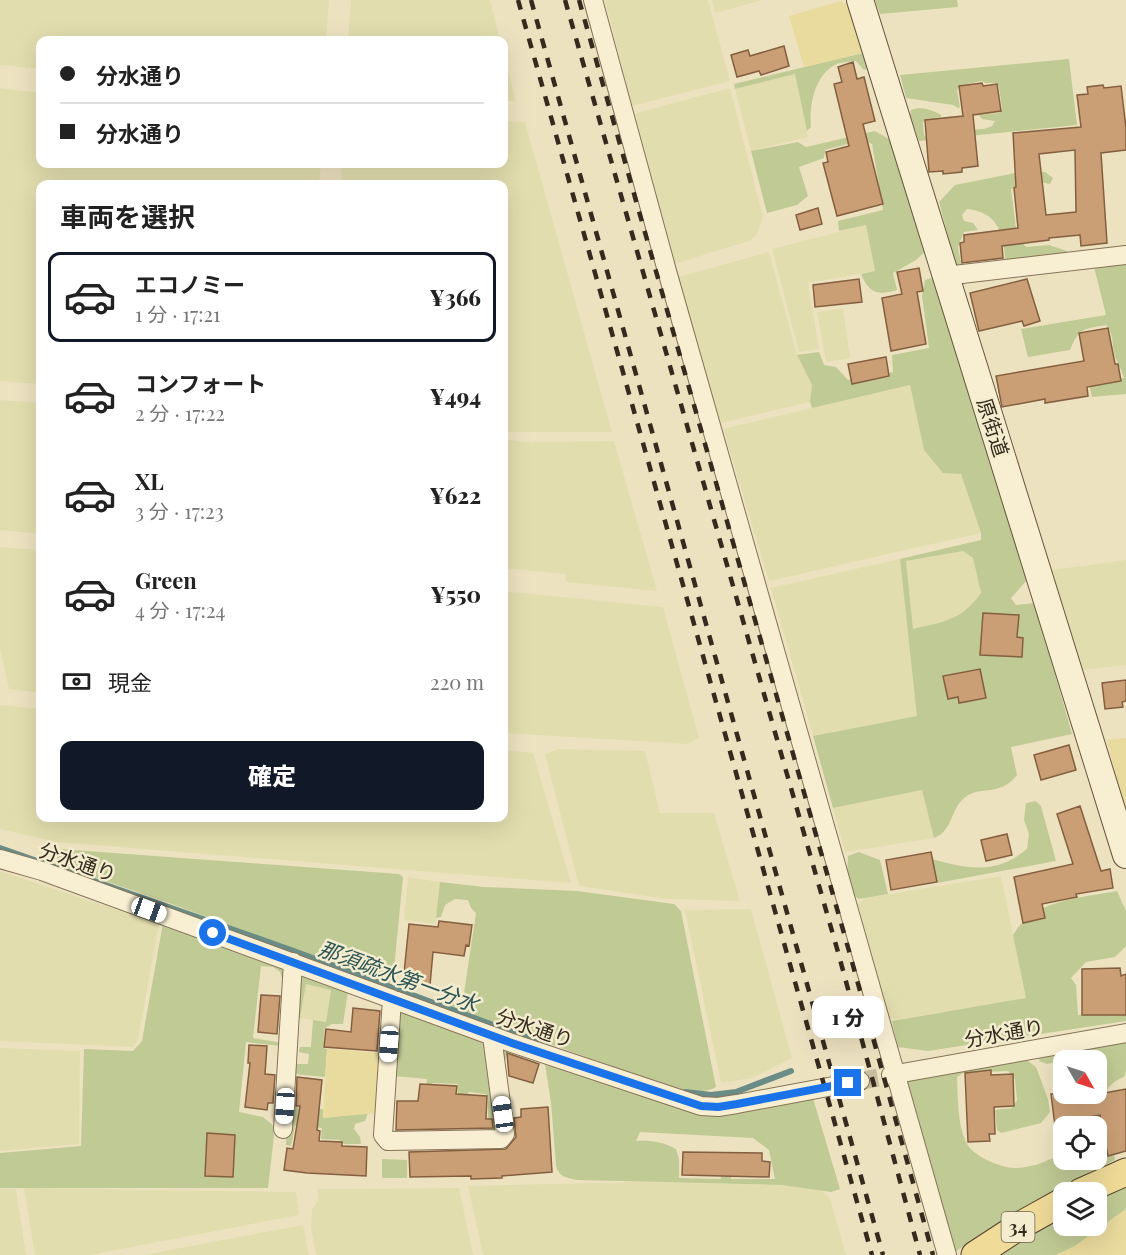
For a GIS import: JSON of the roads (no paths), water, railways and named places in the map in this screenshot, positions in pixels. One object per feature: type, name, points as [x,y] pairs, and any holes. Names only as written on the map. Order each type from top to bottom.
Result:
[{"type":"main road","points":[[1104,1182],[1121,1174]]},
{"type":"main road","name":"34","points":[[975,1255],[1053,1207]]},
{"type":"street","points":[[593,0],[670,283],[947,1255]]},
{"type":"street","name":"原街道","points":[[860,0],[1126,855]]},
{"type":"street","points":[[945,276],[1126,255]]},
{"type":"street","name":"分水通り","points":[[0,859],[42,871],[492,1036],[701,1106],[718,1107],[860,1081]]},
{"type":"street","points":[[283,1129],[293,962]]},
{"type":"street","points":[[392,999],[383,1135],[388,1141],[501,1139],[506,1134],[492,1036]]},
{"type":"street","name":"分水通り","points":[[894,1074],[1126,1033]]},
{"type":"waterway","name":"那須疏水第一分水","points":[[0,848],[291,950],[547,1045]]},
{"type":"waterway","name":"那須疏水第一分水","points":[[685,1092],[711,1095],[736,1092],[791,1071]]},
{"type":"tunnel","points":[[860,1081],[891,1075]]},
{"type":"railway","points":[[518,0],[872,1255]]},
{"type":"railway","points":[[531,0],[883,1255]]},
{"type":"railway","points":[[565,0],[838,952],[920,1255]]},
{"type":"railway","points":[[579,0],[933,1255]]}]
